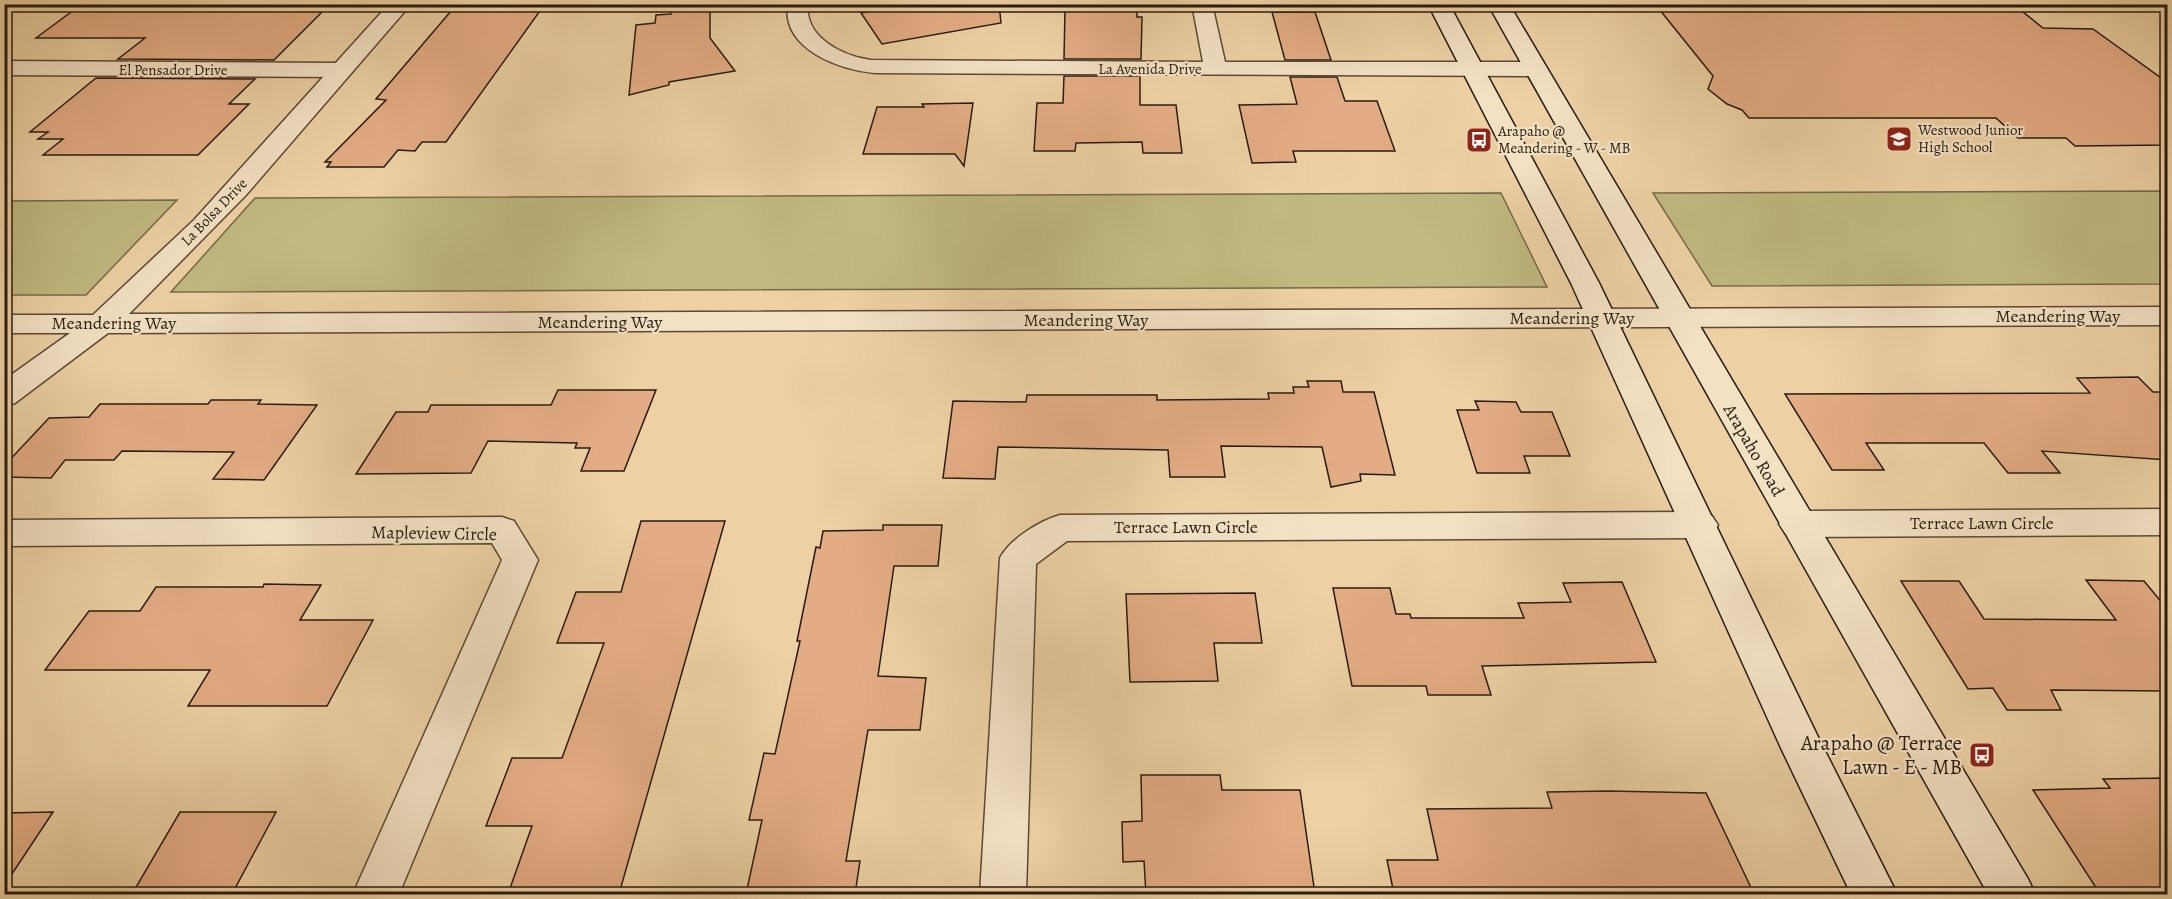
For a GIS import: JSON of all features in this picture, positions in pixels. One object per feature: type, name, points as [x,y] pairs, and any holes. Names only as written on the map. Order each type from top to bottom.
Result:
[{"type":"street","name":"La Bolsa Drive","points":[[4,396],[133,296],[238,188],[401,4]]},
{"type":"street","name":"La Avenida Drive","points":[[798,4],[795,11],[797,24],[812,42],[836,56],[862,65],[910,68],[1536,69]]},
{"type":"street","points":[[1202,4],[1215,69]]},
{"type":"street","points":[[1438,4],[1601,317],[1802,747],[1874,894]]},
{"type":"street","name":"Arapaho Road","points":[[1498,4],[2012,894]]},
{"type":"street","name":"El Pensador Drive","points":[[4,68],[341,70]]},
{"type":"street","name":"Meandering Way","points":[[4,324],[2168,316]]},
{"type":"street","name":"Terrace Lawn Circle","points":[[1797,524],[2168,522]]},
{"type":"street","name":"Terrace Lawn Circle","points":[[1003,894],[1018,558],[1060,528],[1700,525]]},
{"type":"street","name":"Mapleview Circle","points":[[4,533],[502,530],[520,560],[375,894]]},
{"type":"shaded area","points":[[2167,191],[2167,284],[1712,286],[1653,193]]},
{"type":"shaded area","points":[[1501,193],[1547,287],[171,292],[255,198]]},
{"type":"shaded area","points":[[177,200],[86,295],[5,295],[5,201]]},
{"type":"building","points":[[82,4],[330,4],[274,60],[118,59],[145,38],[36,38]]},
{"type":"building","points":[[457,4],[509,4],[506,9],[542,8],[446,142],[422,142],[415,151],[398,150],[384,167],[327,167],[331,162],[325,162],[386,100],[376,99]]},
{"type":"building","points":[[672,4],[710,4],[710,38],[735,71],[669,82],[669,85],[629,95],[636,25],[655,23],[656,15],[671,14]]},
{"type":"building","points":[[907,4],[999,4],[1001,23],[882,44],[861,13]]},
{"type":"building","points":[[1655,4],[2013,4],[2043,28],[2093,29],[2168,83],[2168,145],[2075,146],[2066,138],[2018,138],[1996,118],[1749,118],[1742,110],[1727,104],[1708,89],[1713,76]]},
{"type":"building","points":[[1137,9],[1137,17],[1142,17],[1141,59],[1064,59],[1065,10]]},
{"type":"building","points":[[1272,12],[1315,12],[1331,60],[1285,60]]},
{"type":"building","points":[[1064,76],[1140,76],[1140,105],[1176,105],[1182,153],[1143,153],[1142,142],[1076,143],[1075,151],[1034,151],[1037,103],[1063,103]]},
{"type":"building","points":[[1290,77],[1337,77],[1345,101],[1377,101],[1395,151],[1293,151],[1296,162],[1252,163],[1239,105],[1297,104]]},
{"type":"building","points":[[96,78],[255,79],[229,104],[249,104],[198,155],[43,155],[63,139],[38,139],[48,132],[30,132]]},
{"type":"building","points":[[973,103],[964,166],[955,154],[863,154],[877,107],[924,107],[922,104]]},
{"type":"building","points":[[2138,377],[2153,392],[2168,392],[2168,460],[2042,451],[2060,473],[2008,473],[1984,443],[1866,443],[1884,470],[1832,470],[1785,394],[2090,393],[2077,378]]},
{"type":"building","points":[[1307,381],[1341,381],[1343,392],[1374,392],[1395,475],[1360,474],[1361,481],[1331,487],[1322,447],[1221,446],[1225,477],[1170,477],[1168,450],[998,447],[995,479],[943,478],[953,401],[1026,402],[1027,395],[1157,395],[1157,400],[1269,399],[1268,393],[1294,393],[1293,387],[1309,387]]},
{"type":"building","points":[[558,390],[656,390],[624,471],[581,471],[590,448],[575,448],[577,443],[488,441],[471,473],[356,474],[396,412],[428,412],[431,405],[551,405]]},
{"type":"building","points":[[211,400],[261,400],[258,404],[317,405],[264,480],[213,479],[234,452],[122,451],[114,460],[65,460],[51,478],[4,477],[4,466],[49,418],[89,417],[100,404],[208,404]]},
{"type":"building","points":[[1475,401],[1516,402],[1521,412],[1552,412],[1570,456],[1524,456],[1530,473],[1477,473],[1457,410],[1479,410]]},
{"type":"building","points":[[641,521],[725,521],[619,894],[508,894],[532,826],[486,826],[512,758],[562,758],[604,643],[557,643],[576,592],[621,592]]},
{"type":"building","points":[[883,525],[942,525],[938,566],[894,566],[878,676],[926,678],[920,730],[868,730],[846,861],[860,861],[855,894],[746,894],[762,820],[749,820],[764,753],[775,754],[800,641],[797,641],[816,547],[820,548],[823,531],[883,530]]},
{"type":"building","points":[[2086,580],[2144,581],[2168,610],[2168,691],[2051,690],[2061,710],[2007,710],[1993,688],[1968,689],[1901,581],[1959,581],[1984,619],[2116,620]]},
{"type":"building","points":[[1622,582],[1656,662],[1482,666],[1491,695],[1428,695],[1426,686],[1352,686],[1333,588],[1390,588],[1396,614],[1410,614],[1411,618],[1524,618],[1518,603],[1571,602],[1563,583]]},
{"type":"building","points":[[264,584],[321,585],[300,620],[373,620],[327,706],[188,706],[210,670],[45,670],[89,611],[140,611],[156,587],[263,587]]},
{"type":"building","points":[[1255,593],[1262,643],[1214,643],[1218,681],[1130,682],[1126,594]]},
{"type":"building","points":[[1141,775],[1220,775],[1222,790],[1300,790],[1315,894],[1146,894],[1144,861],[1123,862],[1122,822],[1142,821]]},
{"type":"building","points":[[2168,778],[2168,894],[2100,894],[2033,790],[2110,788],[2103,779]]},
{"type":"building","points":[[1547,792],[1706,793],[1754,894],[1394,894],[1387,860],[1438,860],[1427,809],[1552,808]]},
{"type":"building","points":[[53,812],[4,886],[4,813]]},
{"type":"building","points":[[180,812],[276,812],[232,894],[132,894]]},
{"type":"place","name":"Westwood Junior High School","points":[[1899,139]]},
{"type":"place","name":"Arapaho @ Meandering - W - MB","points":[[1479,140]]},
{"type":"place","name":"Arapaho @ Terrace Lawn - E - MB","points":[[1982,755]]}]
